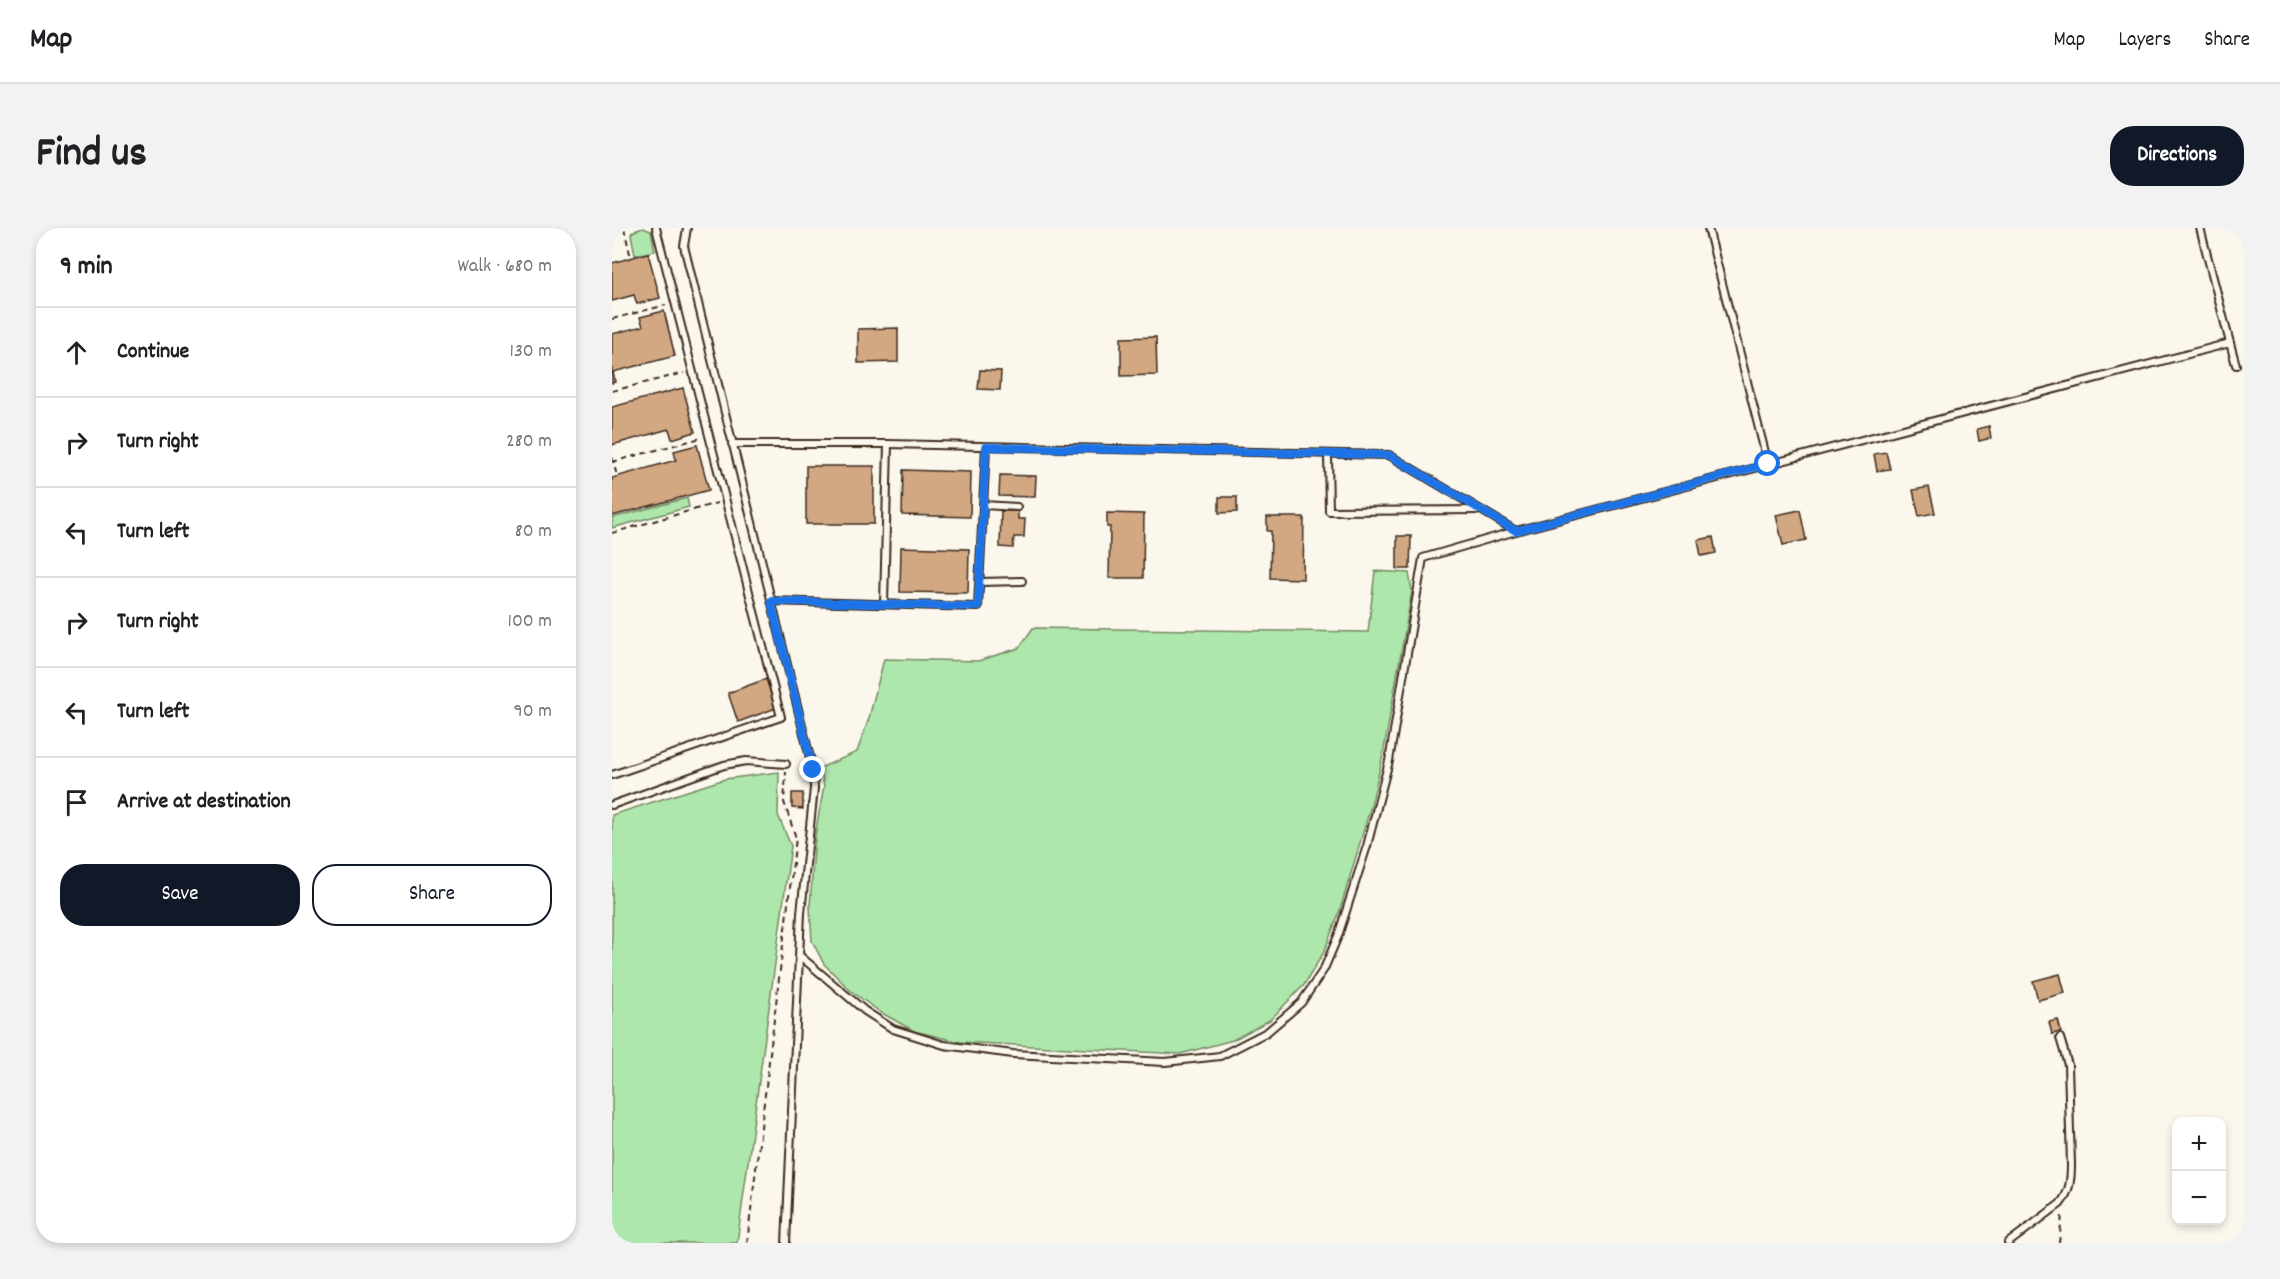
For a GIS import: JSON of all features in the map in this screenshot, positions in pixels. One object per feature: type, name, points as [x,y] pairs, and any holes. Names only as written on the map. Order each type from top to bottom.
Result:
[{"type":"lane","points":[[612,775],[781,717],[656,228]]},
{"type":"lane","points":[[687,228],[684,246],[813,770],[814,788],[801,913],[786,1243]]},
{"type":"lane","points":[[1708,228],[1768,464]]},
{"type":"lane","points":[[2200,228],[2236,365]]},
{"type":"lane","points":[[800,956],[865,1011],[893,1029],[944,1045],[1012,1054],[1165,1062],[1220,1056],[1267,1032],[1301,1003],[1324,969],[1338,936],[1367,846],[1389,761],[1423,558],[1516,531],[2230,343]]},
{"type":"lane","points":[[732,444],[888,444],[1389,455],[1516,531]]},
{"type":"lane","points":[[884,604],[888,444]]},
{"type":"lane","points":[[771,601],[978,607],[986,447]]},
{"type":"lane","points":[[1328,455],[1329,511],[1481,510]]},
{"type":"lane","points":[[983,505],[1017,507]]},
{"type":"lane","points":[[980,582],[1022,581]]},
{"type":"lane","points":[[612,805],[724,765],[746,761],[786,764]]},
{"type":"lane","points":[[2008,1243],[2060,1204],[2067,1196],[2071,1179],[2068,1065],[2060,1038]]},
{"type":"path","points":[[624,228],[632,258]]},
{"type":"path","points":[[612,319],[675,302]]},
{"type":"path","points":[[612,391],[692,371]]},
{"type":"path","points":[[613,462],[709,436]]},
{"type":"path","points":[[612,457],[617,476]]},
{"type":"path","points":[[612,533],[726,501]]},
{"type":"path","points":[[747,1243],[796,838],[784,802],[786,764]]},
{"type":"path","points":[[2059,1243],[2062,1217],[2060,1204]]},
{"type":"green space","points":[[643,228],[651,231],[655,251],[635,255],[631,234]]},
{"type":"green space","points":[[687,498],[689,507],[612,528],[612,518]]},
{"type":"green space","points":[[1375,571],[1409,573],[1412,591],[1383,755],[1371,806],[1340,910],[1324,952],[1304,985],[1270,1020],[1233,1040],[1180,1054],[960,1042],[914,1031],[880,1012],[851,991],[824,964],[812,941],[810,906],[815,835],[824,786],[820,768],[857,752],[869,718],[884,659],[978,661],[1019,648],[1033,628],[1368,632]]},
{"type":"green space","points":[[779,772],[778,815],[791,846],[737,1243],[612,1243],[612,815],[725,779]]},
{"type":"building","points":[[648,253],[660,298],[637,304],[634,295],[612,301],[612,263]]},
{"type":"building","points":[[664,311],[675,356],[613,372],[615,382],[612,383],[612,334],[643,326],[640,317]]},
{"type":"building","points":[[898,328],[898,362],[858,363],[858,329]]},
{"type":"building","points":[[1156,337],[1157,375],[1121,376],[1121,338]]},
{"type":"building","points":[[980,370],[1001,371],[1000,390],[978,389]]},
{"type":"building","points":[[683,388],[695,432],[672,439],[669,429],[612,445],[612,407]]},
{"type":"building","points":[[1989,426],[1991,438],[1979,441],[1977,429]]},
{"type":"building","points":[[697,445],[709,490],[612,516],[612,478],[676,460],[674,451]]},
{"type":"building","points":[[1886,452],[1890,469],[1877,471],[1874,454]]},
{"type":"building","points":[[806,466],[874,466],[874,524],[806,524]]},
{"type":"building","points":[[903,470],[971,472],[970,517],[902,515]]},
{"type":"building","points":[[1000,475],[1036,476],[1035,497],[999,496]]},
{"type":"building","points":[[1929,487],[1935,513],[1919,516],[1913,490]]},
{"type":"building","points":[[1219,497],[1237,497],[1237,512],[1219,513]]},
{"type":"building","points":[[1800,510],[1806,540],[1783,545],[1776,515]]},
{"type":"building","points":[[1001,511],[1018,511],[1018,519],[1025,519],[1024,537],[1014,537],[1013,548],[1000,547]]},
{"type":"building","points":[[1107,513],[1144,514],[1143,578],[1109,578],[1110,527],[1107,527]]},
{"type":"building","points":[[1267,517],[1304,517],[1303,579],[1270,578],[1271,531],[1267,531]]},
{"type":"building","points":[[1397,536],[1411,536],[1410,569],[1397,569]]},
{"type":"building","points":[[1713,537],[1716,553],[1701,556],[1698,540]]},
{"type":"building","points":[[901,547],[969,549],[968,593],[900,592]]},
{"type":"building","points":[[766,679],[776,708],[738,722],[728,693]]},
{"type":"building","points":[[792,793],[803,793],[803,809],[792,808]]},
{"type":"building","points":[[2060,974],[2065,993],[2038,1000],[2033,981]]},
{"type":"building","points":[[2058,1020],[2061,1032],[2052,1034],[2049,1022]]},
{"type":"route","points":[[813,770],[771,601],[978,607],[986,447],[1389,455],[1516,531],[1768,464]]}]
